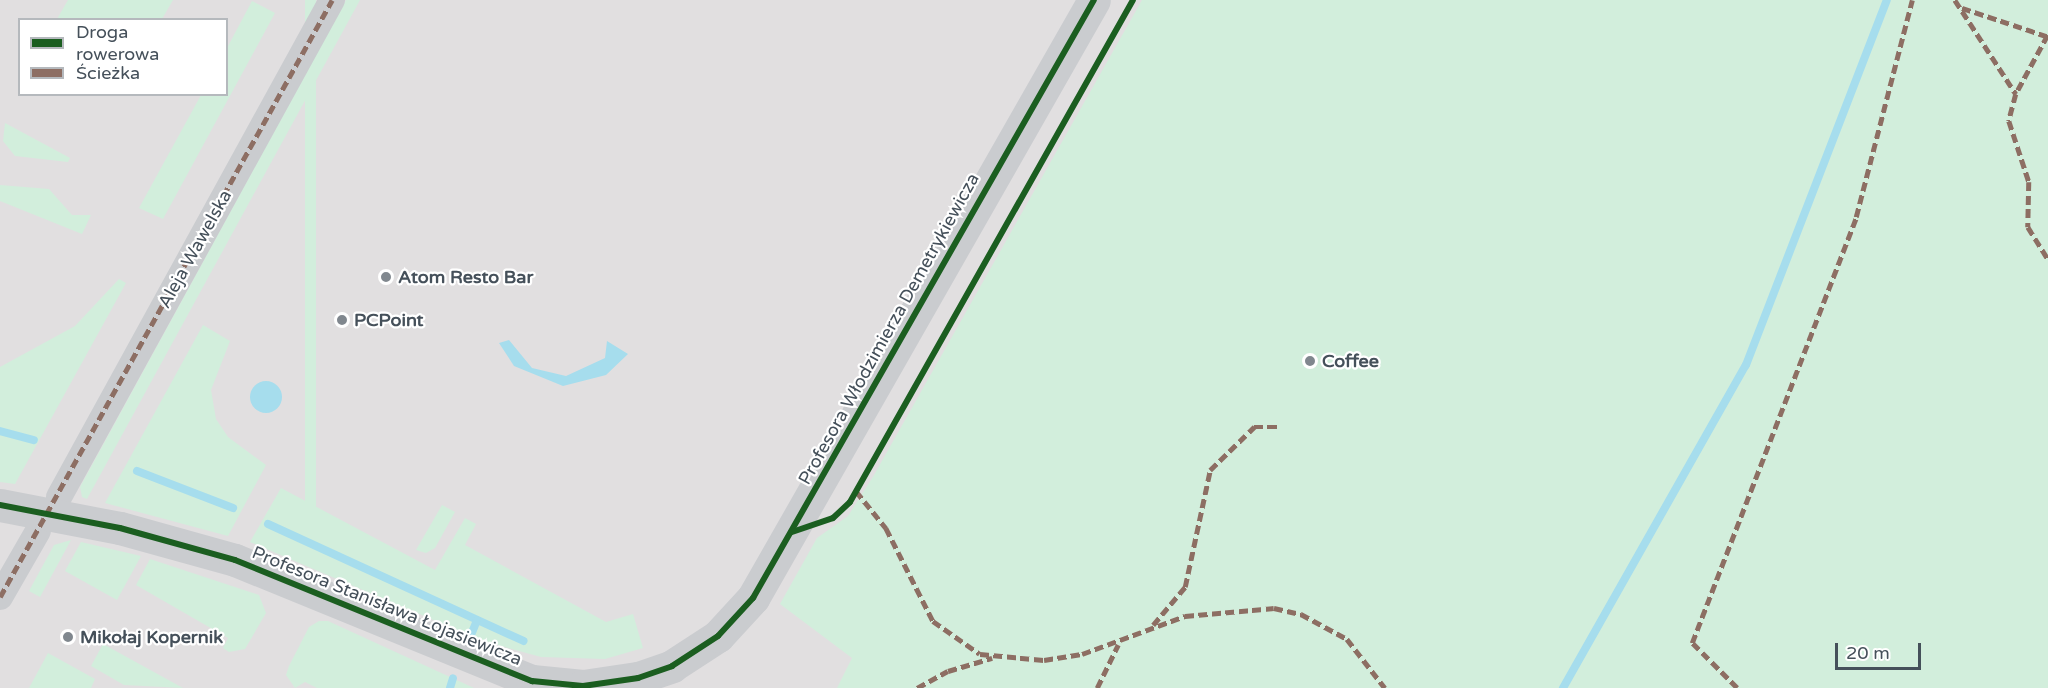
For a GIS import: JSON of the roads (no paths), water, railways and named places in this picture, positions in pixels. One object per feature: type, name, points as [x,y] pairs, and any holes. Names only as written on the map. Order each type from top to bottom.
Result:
[{"type":"street","name":"Aleja Wawelska","points":[[59,497],[332,0]]},
{"type":"street","name":"Profesora Włodzimierza Demetrykiewicza","points":[[691,655],[718,636],[753,598],[1094,0]]},
{"type":"street","name":"Profesora Stanisława Łojasiewicza","points":[[0,505],[120,528],[235,560],[532,681],[584,686],[638,678],[691,655]]},
{"type":"street","points":[[0,597],[38,531]]},
{"type":"water","points":[[509,340],[532,368],[566,376],[605,358],[607,341],[628,354],[606,375],[563,386],[514,366],[499,343]]},
{"type":"water","points":[[266,381],[277,386],[282,397],[277,408],[266,413],[255,408],[250,397],[255,386]]},
{"type":"waterway","points":[[1563,688],[1746,365],[1887,0]]},
{"type":"waterway","points":[[0,431],[34,440]]},
{"type":"waterway","points":[[137,471],[233,508]]},
{"type":"waterway","points":[[268,524],[524,641]]},
{"type":"waterway","points":[[471,635],[477,620]]},
{"type":"waterway","points":[[450,688],[453,678]]},
{"type":"place","name":"Atom Resto Bar","points":[[386,277]]},
{"type":"place","name":"PCPoint","points":[[342,320]]},
{"type":"place","name":"Coffee","points":[[1310,361]]},
{"type":"place","name":"Mikołaj Kopernik","points":[[68,637]]}]
